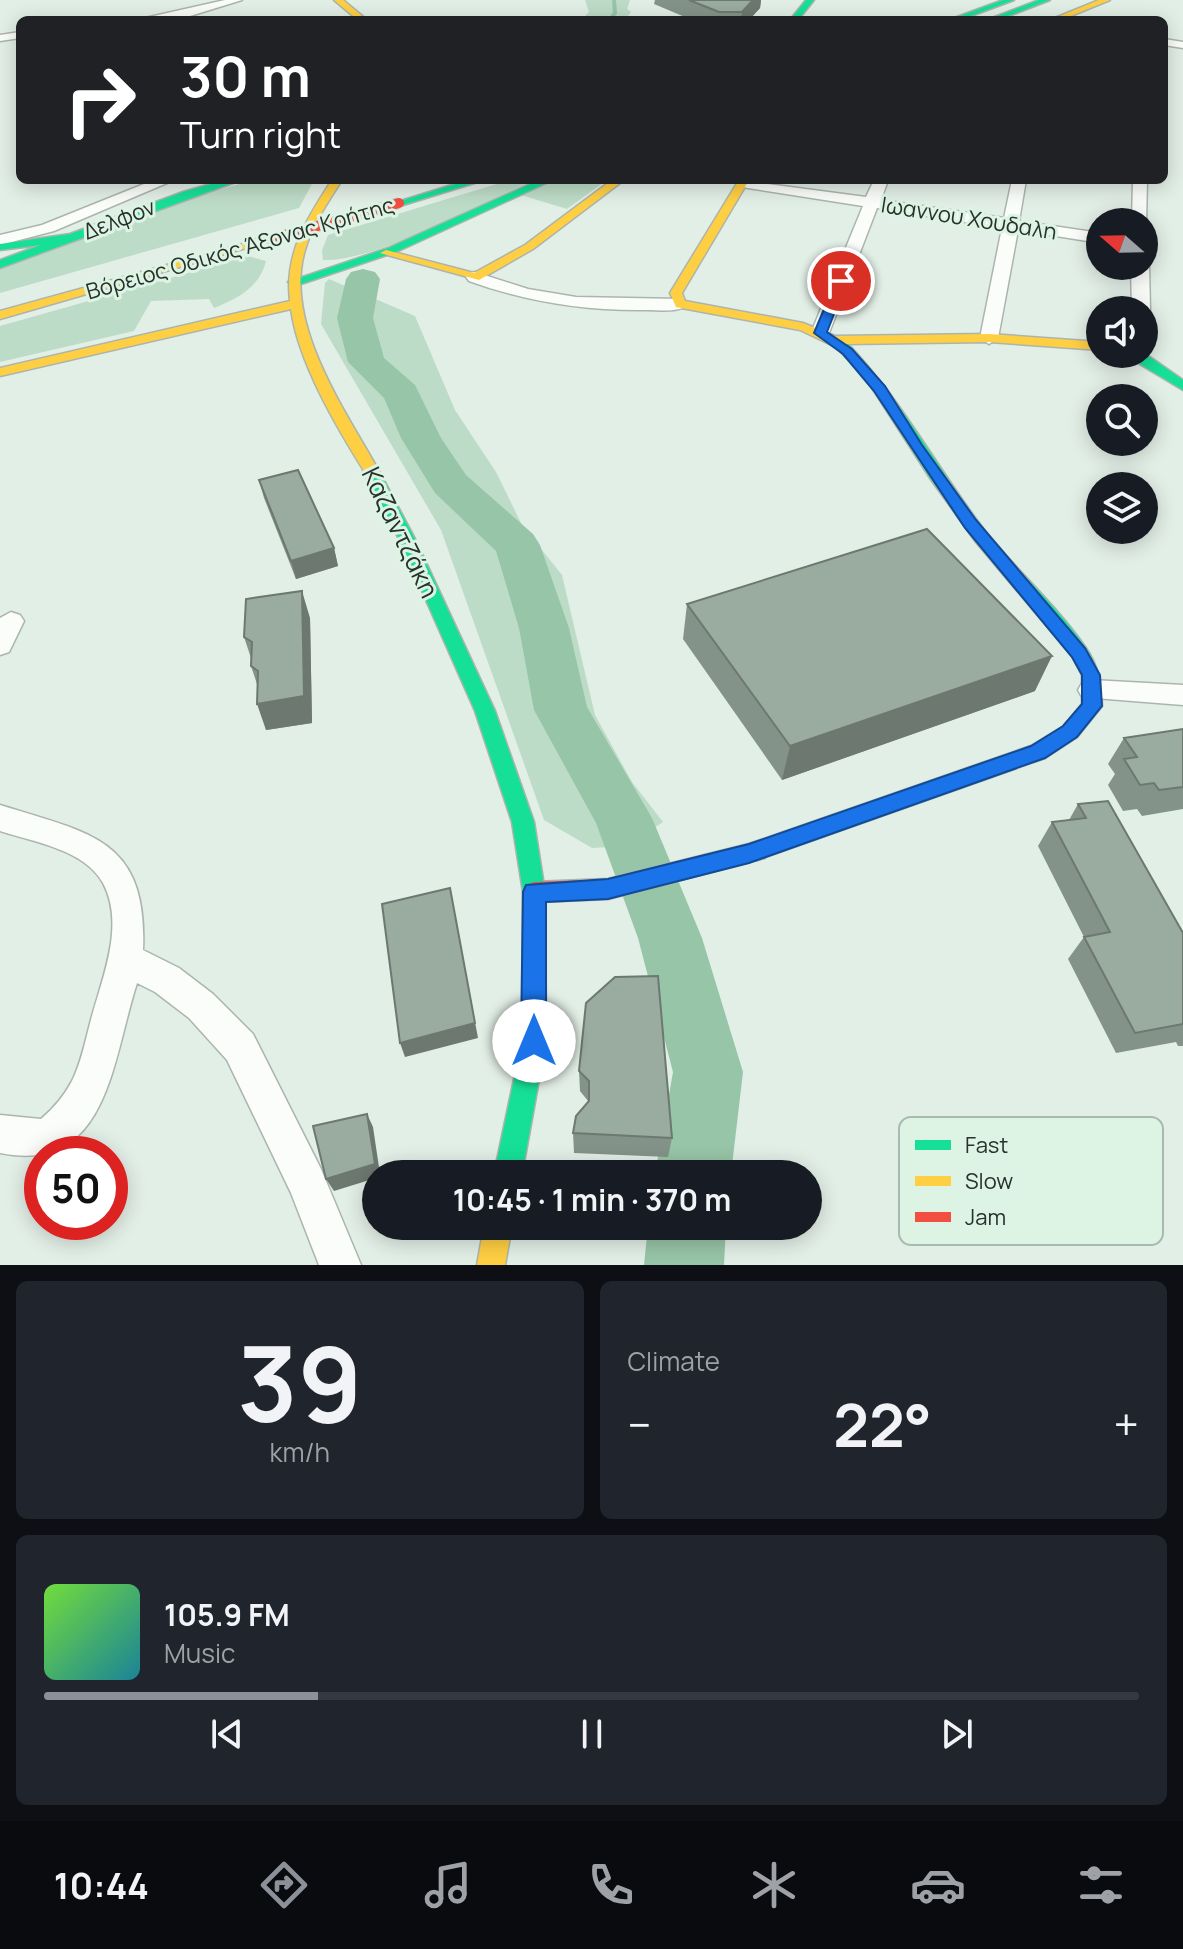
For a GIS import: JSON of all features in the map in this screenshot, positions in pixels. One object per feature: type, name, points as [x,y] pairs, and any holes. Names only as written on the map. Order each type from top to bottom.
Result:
[{"type":"main road","points":[[338,0],[358,16]]},
{"type":"main road","points":[[797,16],[810,0]]},
{"type":"main road","points":[[964,16],[1010,0]]},
{"type":"main road","points":[[1002,16],[1046,0]]},
{"type":"main road","points":[[1027,16],[1070,0]]},
{"type":"main road","points":[[1064,16],[1106,0]]},
{"type":"main road","name":"Δελφον","points":[[0,247],[72,237],[222,184]]},
{"type":"main road","name":"Καζαντζάκη","points":[[334,184],[311,221],[296,263],[295,304],[320,373],[407,539],[485,711],[523,822],[534,892],[534,1041],[511,1160]]},
{"type":"main road","name":"Βόρειος Οδικός Άξονας Κρήτης","points":[[394,199],[431,184]]},
{"type":"main road","name":"Βόρειος Οδικός Άξονας Κρήτης","points":[[0,302],[461,184]]},
{"type":"main road","points":[[294,282],[331,273],[386,253],[539,184]]},
{"type":"main road","points":[[386,253],[475,277],[529,247],[614,184]]},
{"type":"main road","points":[[742,184],[676,293],[680,304],[828,336],[989,338],[1086,345]]},
{"type":"main road","points":[[0,264],[72,237]]},
{"type":"main road","name":"Βόρειος Οδικός Άξονας Κρήτης","points":[[0,315],[249,239]]},
{"type":"main road","points":[[0,372],[295,304]]},
{"type":"main road","points":[[534,892],[608,889],[749,854],[1038,752],[1070,732],[1092,706],[1091,675],[1079,652],[971,524],[915,446],[880,389],[828,336]]},
{"type":"main road","points":[[1157,368],[1183,386]]},
{"type":"main road","points":[[491,1265],[495,1240]]},
{"type":"street","points":[[169,16],[237,0]]},
{"type":"street","points":[[0,240],[48,228],[157,184]]},
{"type":"street","name":"Ιωαννου Χουδαλη","points":[[755,184],[1086,236]]},
{"type":"street","points":[[828,336],[880,184]]},
{"type":"street","points":[[989,338],[1008,224],[1018,184]]},
{"type":"street","points":[[1140,184],[1140,208]]},
{"type":"street","points":[[475,277],[536,297],[572,304],[680,304]]},
{"type":"street","points":[[0,645],[11,621]]},
{"type":"street","points":[[1092,690],[1183,695]]},
{"type":"street","points":[[0,818],[85,848],[106,864],[119,881],[126,914],[126,959],[90,1084],[69,1120],[51,1135],[26,1139],[0,1134]]},
{"type":"street","points":[[126,959],[167,980],[201,1006],[240,1047],[307,1183],[340,1265]]},
{"type":"green space","points":[[585,0],[630,0],[627,9],[631,12],[628,16],[585,16],[589,12]]},
{"type":"green space","points":[[240,184],[312,184],[299,208],[0,293],[0,266],[180,200]]},
{"type":"green space","points":[[497,184],[526,184],[371,252],[323,260],[322,250],[328,235]]},
{"type":"green space","points":[[547,184],[601,184],[567,209],[521,195]]},
{"type":"green space","points":[[248,256],[266,261],[258,278],[239,296],[214,308],[209,299],[151,301],[134,331],[0,362],[0,326]]},
{"type":"green space","points":[[329,279],[415,316],[455,410],[496,472],[522,525],[562,575],[595,715],[632,782],[663,822],[626,846],[592,848],[544,820],[441,530],[321,324],[325,283]]},
{"type":"building","points":[[689,0],[753,0],[742,12],[719,12]]},
{"type":"building","points":[[298,470],[334,548],[291,561],[259,480]]},
{"type":"building","points":[[927,529],[1052,656],[790,746],[687,604]]},
{"type":"building","points":[[302,591],[304,696],[257,704],[258,671],[251,666],[252,642],[244,637],[246,599]]},
{"type":"building","points":[[1183,729],[1183,787],[1159,790],[1154,783],[1140,785],[1124,759],[1137,757],[1124,738]]},
{"type":"building","points":[[1108,801],[1183,933],[1183,1024],[1135,1033],[1084,937],[1110,932],[1052,822],[1086,818],[1078,804]]},
{"type":"building","points":[[450,888],[475,1023],[400,1043],[382,904]]},
{"type":"building","points":[[658,976],[672,1138],[573,1133],[576,1116],[589,1101],[589,1081],[579,1071],[586,1003],[615,977]]},
{"type":"building","points":[[367,1114],[374,1160],[362,1160],[362,1168],[326,1179],[313,1126]]},
{"type":"waterway","points":[[613,16],[614,0]]},
{"type":"waterway","points":[[363,279],[355,318],[367,362],[401,393],[421,438],[450,484],[517,545],[544,628],[561,710],[623,818],[670,938],[708,1072],[695,1160]]},
{"type":"waterway","points":[[684,1265],[686,1240]]},
{"type":"traffic: fast","points":[[797,16],[810,0]]},
{"type":"traffic: fast","points":[[964,16],[1010,0]]},
{"type":"traffic: fast","points":[[1002,16],[1046,0]]},
{"type":"traffic: fast","points":[[0,247],[72,237],[222,184]]},
{"type":"traffic: fast","points":[[399,203],[465,184]]},
{"type":"traffic: fast","points":[[294,282],[392,250],[539,184]]},
{"type":"traffic: fast","points":[[0,264],[72,237]]},
{"type":"traffic: fast","points":[[757,851],[1038,752],[1070,732],[1092,706],[1091,675],[1079,652],[982,538],[935,475],[870,375],[842,346]]},
{"type":"traffic: fast","points":[[1157,368],[1183,386]]},
{"type":"traffic: fast","points":[[371,471],[407,539],[485,711],[523,822],[534,892],[534,1041],[511,1160]]},
{"type":"traffic: slow","points":[[338,0],[358,16]]},
{"type":"traffic: slow","points":[[1064,16],[1106,0]]},
{"type":"traffic: slow","points":[[334,184],[302,241],[296,263],[298,316],[318,371],[371,471]]},
{"type":"traffic: slow","points":[[386,253],[475,277],[529,247],[614,184]]},
{"type":"traffic: slow","points":[[742,184],[676,293],[680,304],[803,327],[842,346]]},
{"type":"traffic: slow","points":[[0,315],[254,244]]},
{"type":"traffic: slow","points":[[0,372],[295,304]]},
{"type":"traffic: slow","points":[[835,340],[989,338],[1086,345]]},
{"type":"traffic: slow","points":[[491,1265],[495,1240]]},
{"type":"traffic: jam","points":[[254,244],[399,203]]},
{"type":"traffic: jam","points":[[534,892],[608,889],[757,851]]},
{"type":"route","points":[[534,1041],[534,892],[608,889],[749,854],[1038,752],[1070,732],[1092,706],[1091,675],[1079,652],[971,524],[915,446],[880,389],[848,352],[835,340],[820,333],[841,281]]}]
